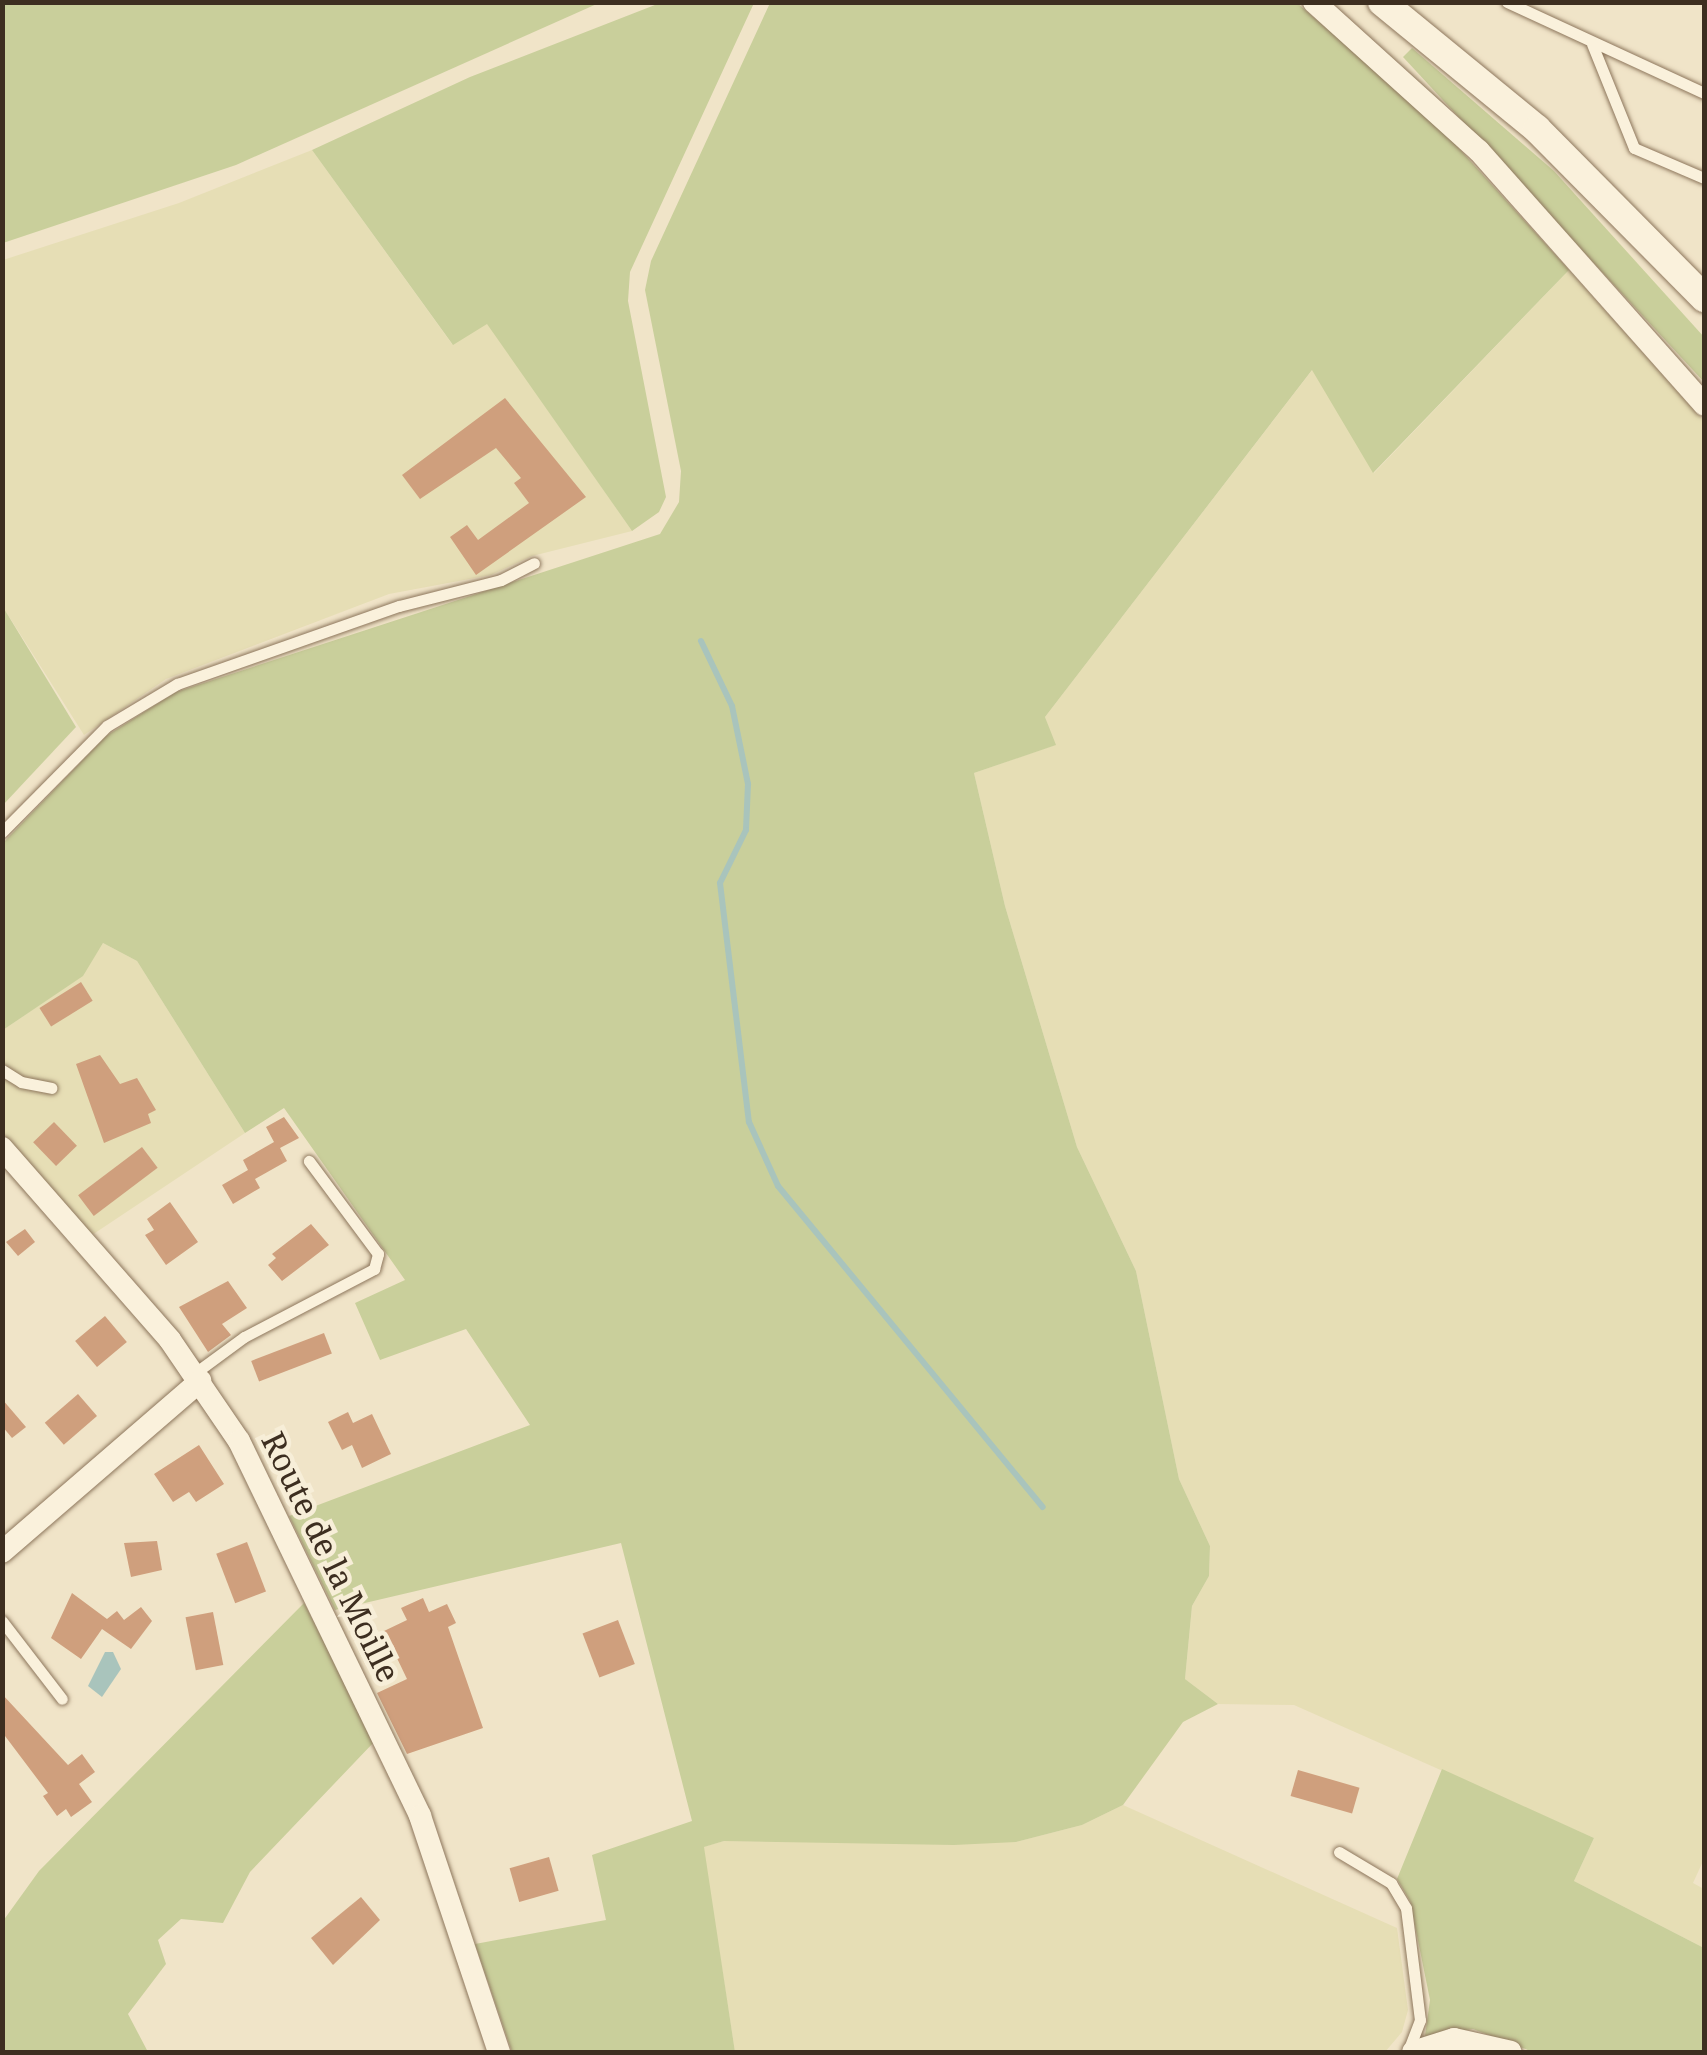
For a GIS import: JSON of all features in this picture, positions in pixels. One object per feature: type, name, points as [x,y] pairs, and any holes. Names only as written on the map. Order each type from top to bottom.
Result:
[{"type":"street","points":[[1314,2],[1479,151],[1704,404]]},
{"type":"street","points":[[1382,2],[1537,130],[1701,297]]},
{"type":"street","name":"Route de la Moille","points":[[2,1148],[198,1377],[239,1441],[420,1816],[499,2052]]},
{"type":"street","points":[[2,1552],[198,1377]]},
{"type":"street","points":[[1410,2052],[1454,2039],[1510,2052]]},
{"type":"lane","points":[[1507,2],[1704,93]]},
{"type":"lane","points":[[1592,44],[1634,148],[1704,178]]},
{"type":"lane","points":[[2,832],[107,726],[177,684],[399,606],[501,580],[534,563]]},
{"type":"lane","points":[[2,1070],[21,1082],[51,1088]]},
{"type":"lane","points":[[198,1377],[244,1337],[374,1269],[378,1254],[309,1161]]},
{"type":"lane","points":[[2,1621],[62,1699]]},
{"type":"lane","points":[[1339,1852],[1391,1883],[1406,1908],[1420,2020],[1410,2052]]},
{"type":"shaded area","points":[[312,150],[452,344],[487,323],[632,531],[532,556],[491,575],[389,594],[166,679],[84,735],[3,607],[3,260],[179,203]]},
{"type":"shaded area","points":[[1569,270],[1704,421],[1704,1859],[1693,1883],[1704,1889],[1704,1948],[1574,1881],[1594,1838],[1294,1705],[1218,1704],[1185,1679],[1192,1606],[1209,1576],[1210,1546],[1179,1479],[1136,1271],[1077,1147],[1005,906],[974,773],[1055,745],[1045,717],[1313,369],[1374,473]]},
{"type":"shaded area","points":[[103,943],[137,961],[245,1133],[89,1237],[3,1133],[3,1030],[82,976]]},
{"type":"shaded area","points":[[1123,1805],[1397,1928],[1408,2010],[1402,2032],[1385,2052],[735,2052],[703,1847],[724,1841],[1016,1842],[1082,1825]]},
{"type":"green space","points":[[3,2],[599,3],[236,165],[3,243]]},
{"type":"green space","points":[[660,3],[754,3],[630,272],[628,301],[666,497],[659,512],[632,531],[487,324],[453,345],[312,150],[470,77]]},
{"type":"green space","points":[[770,3],[1297,3],[1436,123],[1569,270],[1373,473],[1312,370],[1045,717],[1056,745],[974,773],[1005,906],[1077,1147],[1136,1271],[1179,1479],[1210,1546],[1209,1576],[1192,1606],[1185,1679],[1218,1704],[1183,1722],[1123,1805],[1082,1825],[1016,1842],[954,1845],[724,1841],[704,1847],[735,2052],[512,2052],[475,1944],[606,1920],[592,1855],[692,1821],[621,1543],[335,1610],[289,1516],[530,1425],[466,1329],[380,1360],[355,1303],[405,1280],[284,1108],[245,1133],[137,961],[103,943],[83,976],[3,1030],[2,844],[106,736],[176,692],[660,534],[679,502],[681,471],[645,290],[651,261]]},
{"type":"green space","points":[[1412,48],[1554,171],[1704,337],[1704,382],[1403,57]]},
{"type":"green space","points":[[3,607],[76,727],[2,805]]},
{"type":"green space","points":[[304,1603],[375,1741],[250,1872],[223,1923],[181,1919],[158,1940],[166,1964],[128,2014],[148,2052],[3,2052],[3,1921],[39,1871]]},
{"type":"green space","points":[[1442,1769],[1594,1838],[1574,1881],[1704,1948],[1702,2052],[1533,2052],[1473,2029],[1425,2036],[1430,2000],[1410,1901],[1397,1879]]},
{"type":"water","points":[[105,1652],[113,1652],[121,1669],[102,1697],[88,1686]]},
{"type":"building","points":[[505,398],[586,497],[476,575],[450,537],[467,525],[478,540],[529,503],[514,483],[521,478],[496,448],[420,499],[402,475]]},
{"type":"building","points":[[81,982],[93,1001],[51,1027],[39,1008]]},
{"type":"building","points":[[100,1055],[120,1084],[137,1078],[156,1110],[148,1114],[151,1123],[104,1143],[76,1064]]},
{"type":"building","points":[[284,1117],[299,1138],[280,1148],[287,1161],[255,1179],[260,1188],[233,1204],[222,1185],[248,1170],[243,1160],[274,1142],[266,1127]]},
{"type":"building","points":[[54,1122],[77,1146],[56,1166],[33,1142]]},
{"type":"building","points":[[142,1147],[158,1168],[94,1216],[78,1195]]},
{"type":"building","points":[[170,1202],[198,1242],[166,1265],[145,1235],[154,1230],[147,1219]]},
{"type":"building","points":[[311,1224],[329,1245],[282,1281],[268,1265],[276,1258],[272,1254]]},
{"type":"building","points":[[25,1229],[35,1242],[18,1256],[6,1242]]},
{"type":"building","points":[[228,1281],[247,1308],[222,1324],[231,1335],[208,1352],[179,1307]]},
{"type":"building","points":[[105,1316],[127,1342],[97,1367],[75,1341]]},
{"type":"building","points":[[324,1333],[332,1354],[259,1381],[251,1361]]},
{"type":"building","points":[[78,1394],[97,1416],[64,1445],[45,1423]]},
{"type":"building","points":[[2,1399],[26,1427],[12,1438],[2,1426]]},
{"type":"building","points":[[348,1412],[353,1423],[372,1414],[391,1454],[362,1468],[352,1445],[342,1450],[328,1422]]},
{"type":"building","points":[[199,1445],[224,1484],[196,1502],[189,1492],[173,1502],[154,1474]]},
{"type":"building","points":[[157,1541],[162,1570],[131,1577],[124,1543]]},
{"type":"building","points":[[247,1542],[266,1591],[235,1603],[216,1554]]},
{"type":"building","points":[[72,1593],[107,1619],[117,1611],[124,1620],[141,1607],[152,1621],[131,1649],[102,1629],[81,1659],[51,1638]]},
{"type":"building","points":[[423,1598],[429,1612],[447,1604],[456,1623],[448,1627],[483,1728],[407,1754],[377,1693],[407,1679],[384,1631],[407,1620],[401,1608]]},
{"type":"building","points":[[213,1612],[223,1665],[196,1670],[186,1617]]},
{"type":"building","points":[[618,1620],[635,1664],[599,1677],[583,1634]]},
{"type":"building","points":[[2,1694],[68,1765],[82,1754],[95,1772],[79,1784],[92,1802],[71,1817],[66,1809],[57,1816],[43,1796],[48,1793],[2,1732]]},
{"type":"building","points":[[1298,1770],[1360,1788],[1352,1814],[1291,1796]]},
{"type":"building","points":[[549,1857],[559,1891],[519,1902],[510,1868]]},
{"type":"building","points":[[361,1897],[380,1920],[333,1965],[311,1938]]},
{"type":"waterway","points":[[701,641],[732,706],[748,784],[746,830],[720,883],[749,1122],[778,1186],[1043,1507]]}]
